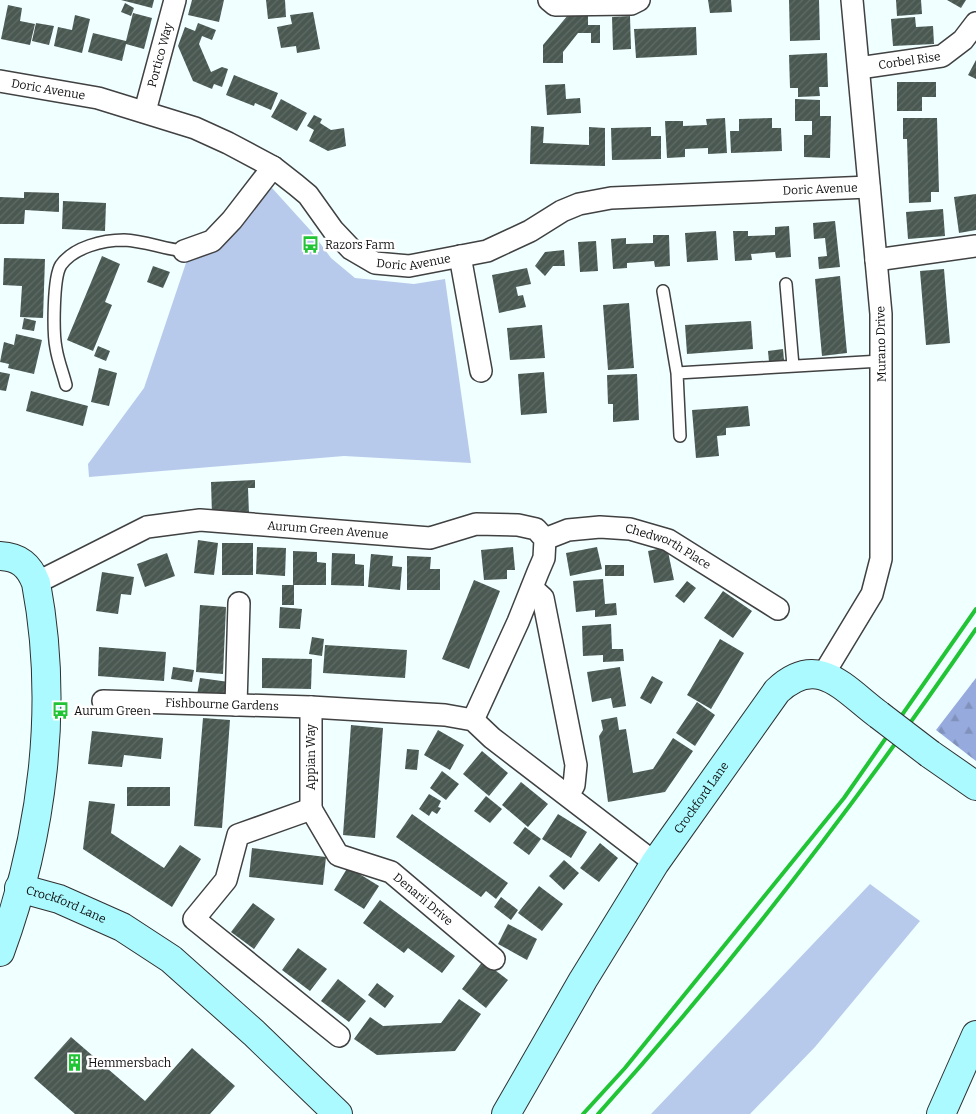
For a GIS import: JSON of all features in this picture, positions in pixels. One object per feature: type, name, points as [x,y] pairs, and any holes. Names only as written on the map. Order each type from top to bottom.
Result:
[{"type":"street","name":"Portico Way","points":[[145,111],[175,0]]},
{"type":"street","points":[[549,0],[555,6],[631,4],[639,0]]},
{"type":"street","name":"Murano Drive","points":[[823,675],[872,594],[880,559],[881,314],[852,0]]},
{"type":"street","name":"Corbel Rise","points":[[859,68],[942,56],[964,40],[976,24]]},
{"type":"street","name":"Doric Avenue","points":[[0,81],[98,98],[195,128],[273,167],[308,195],[332,230],[351,249],[374,264],[408,266],[487,251],[513,239],[562,211],[579,204],[611,198],[869,187]]},
{"type":"street","points":[[184,251],[212,241],[232,220],[273,167]]},
{"type":"street","points":[[876,260],[976,246]]},
{"type":"street","points":[[460,256],[481,371]]},
{"type":"street","name":"Aurum Green Avenue","points":[[36,583],[147,527],[200,520],[430,538],[476,524],[518,525],[536,530],[545,539]]},
{"type":"street","name":"Chedworth Place","points":[[545,539],[568,530],[600,527],[630,529],[668,540],[778,609]]},
{"type":"street","points":[[545,539],[544,558],[473,720],[492,738],[655,863]]},
{"type":"street","name":"Crockford Lane","points":[[0,556],[17,559],[32,573],[36,583],[46,657],[46,729],[35,818],[19,888],[59,899],[122,927],[171,959],[254,1033],[338,1114]]},
{"type":"street","points":[[532,588],[544,598],[576,765],[574,785],[568,795]]},
{"type":"street","points":[[236,705],[240,603]]},
{"type":"street","name":"Crockford Lane","points":[[506,1114],[583,980],[655,863],[777,691],[791,679],[804,673],[814,672],[823,675]]},
{"type":"street","points":[[823,675],[976,786]]},
{"type":"street","name":"Fishbourne Gardens","points":[[103,701],[311,707]]},
{"type":"street","name":"Appian Way","points":[[311,810],[311,707],[445,715],[473,720]]},
{"type":"street","points":[[311,810],[238,835],[226,880],[194,918],[339,1036]]},
{"type":"street","name":"Denarii Drive","points":[[311,810],[338,855],[391,872],[494,959]]},
{"type":"street","points":[[0,952],[19,888]]},
{"type":"street","points":[[941,1114],[976,1035]]},
{"type":"lane","points":[[66,385],[55,346],[55,283],[61,266],[70,256],[82,248],[101,243],[130,241],[169,250],[184,251]]},
{"type":"lane","points":[[786,284],[793,366]]},
{"type":"lane","points":[[663,291],[676,373],[680,436]]},
{"type":"lane","points":[[676,373],[881,360]]},
{"type":"green space","points":[[976,678],[976,761],[936,730]]},
{"type":"shaded area","points":[[272,188],[311,231],[331,258],[355,278],[414,284],[445,279],[471,463],[344,456],[89,477],[88,464],[144,388],[189,254],[215,246]]},
{"type":"shaded area","points":[[870,884],[920,921],[815,1047],[750,1114],[651,1114]]},
{"type":"building","points":[[121,0],[154,0],[152,8]]},
{"type":"building","points":[[192,0],[224,0],[219,22],[188,15]]},
{"type":"building","points":[[266,0],[285,0],[286,17],[268,19]]},
{"type":"building","points":[[708,0],[731,0],[732,12],[710,13]]},
{"type":"building","points":[[789,0],[819,0],[820,40],[790,41]]},
{"type":"building","points":[[896,0],[921,0],[922,14],[897,16]]},
{"type":"building","points":[[947,0],[966,0],[961,8]]},
{"type":"building","points":[[125,3],[134,8],[131,16],[121,12]]},
{"type":"building","points":[[8,5],[22,8],[20,21],[35,24],[30,45],[1,39]]},
{"type":"building","points":[[313,12],[320,49],[297,53],[296,46],[281,48],[277,27],[292,24],[290,15]]},
{"type":"building","points":[[133,13],[152,18],[144,49],[126,44],[122,61],[88,52],[93,33],[126,41]]},
{"type":"building","points":[[588,14],[588,25],[600,25],[600,43],[591,43],[591,33],[578,33],[563,52],[563,63],[543,63],[543,45],[568,15]]},
{"type":"building","points":[[75,15],[90,19],[82,53],[54,46],[58,27],[72,30]]},
{"type":"building","points":[[630,16],[631,49],[613,50],[612,17]]},
{"type":"building","points":[[915,17],[916,27],[933,26],[934,44],[893,46],[891,19]]},
{"type":"building","points":[[36,23],[54,26],[49,45],[32,41]]},
{"type":"building","points":[[198,23],[216,30],[212,40],[202,36],[199,44],[211,72],[222,67],[228,69],[222,87],[214,84],[212,89],[193,81],[178,46],[185,27],[195,31]]},
{"type":"building","points":[[696,27],[697,55],[636,58],[634,29]]},
{"type":"building","points":[[827,53],[828,87],[819,87],[820,96],[798,97],[798,88],[790,88],[789,55]]},
{"type":"building","points":[[976,60],[976,79],[968,75]]},
{"type":"building","points":[[234,75],[278,93],[271,110],[255,103],[254,106],[226,95]]},
{"type":"building","points":[[897,82],[936,82],[936,97],[922,97],[922,111],[897,111]]},
{"type":"building","points":[[565,84],[566,99],[580,98],[581,113],[547,115],[545,85]]},
{"type":"building","points":[[281,99],[307,113],[297,131],[271,117]]},
{"type":"building","points":[[795,99],[820,100],[820,116],[831,116],[830,158],[804,157],[804,135],[812,135],[812,121],[795,121]]},
{"type":"building","points":[[314,115],[322,119],[320,123],[331,130],[344,128],[346,146],[328,151],[309,141],[314,130],[307,126]]},
{"type":"building","points":[[725,118],[727,153],[708,154],[708,148],[685,149],[685,157],[667,158],[665,121],[683,121],[683,126],[707,125],[706,119]]},
{"type":"building","points":[[772,118],[772,128],[781,128],[782,151],[731,153],[730,131],[739,131],[739,119]]},
{"type":"building","points":[[903,118],[937,118],[939,192],[931,192],[931,202],[909,203],[907,139],[903,139]]},
{"type":"building","points":[[531,126],[544,127],[543,143],[589,145],[589,127],[605,128],[605,166],[530,164]]},
{"type":"building","points":[[651,127],[651,136],[661,136],[661,159],[612,160],[611,128]]},
{"type":"building","points":[[24,192],[59,193],[59,212],[25,210],[24,224],[0,224],[0,197],[24,198]]},
{"type":"building","points":[[976,194],[976,230],[959,233],[954,197]]},
{"type":"building","points":[[63,201],[106,203],[105,231],[62,229]]},
{"type":"building","points":[[943,209],[945,236],[908,239],[906,212]]},
{"type":"building","points":[[835,221],[840,267],[819,269],[818,257],[827,256],[825,238],[814,239],[813,223]]},
{"type":"building","points":[[789,226],[791,257],[776,258],[775,252],[751,254],[752,260],[735,261],[733,231],[748,231],[748,236],[775,235],[775,227]]},
{"type":"building","points":[[716,231],[718,260],[687,262],[685,233]]},
{"type":"building","points":[[653,235],[669,235],[670,266],[655,267],[654,261],[627,263],[627,268],[613,269],[611,239],[626,238],[626,244],[653,243]]},
{"type":"building","points":[[596,241],[598,271],[580,272],[578,242]]},
{"type":"building","points":[[564,250],[565,266],[553,266],[545,276],[535,266],[545,252]]},
{"type":"building","points":[[102,256],[120,264],[105,302],[112,305],[93,351],[67,340]]},
{"type":"building","points":[[4,258],[45,259],[43,318],[20,317],[22,286],[3,285]]},
{"type":"building","points":[[153,266],[170,272],[163,288],[147,282]]},
{"type":"building","points":[[527,268],[531,284],[516,287],[518,296],[523,295],[526,307],[499,313],[492,275]]},
{"type":"building","points":[[944,269],[950,343],[926,345],[920,271]]},
{"type":"building","points":[[840,276],[847,353],[822,356],[815,279]]},
{"type":"building","points":[[629,303],[634,368],[608,370],[603,305]]},
{"type":"building","points":[[24,318],[36,321],[34,331],[22,329]]},
{"type":"building","points":[[751,321],[753,349],[687,354],[685,325]]},
{"type":"building","points":[[542,325],[545,358],[510,360],[507,328]]},
{"type":"building","points":[[16,334],[42,340],[34,374],[8,368],[9,364],[0,362],[4,342],[14,345]]},
{"type":"building","points":[[98,346],[110,351],[106,361],[94,356]]},
{"type":"building","points":[[783,349],[784,360],[769,362],[768,351]]},
{"type":"building","points":[[99,368],[117,373],[109,406],[91,402]]},
{"type":"building","points":[[0,372],[10,374],[6,391],[0,390]]},
{"type":"building","points":[[544,372],[547,413],[521,415],[518,374]]},
{"type":"building","points":[[637,374],[639,420],[613,422],[613,404],[608,404],[607,375]]},
{"type":"building","points":[[31,391],[88,406],[83,426],[26,411]]},
{"type":"building","points":[[748,406],[750,426],[726,428],[726,435],[717,436],[719,456],[696,458],[692,410]]},
{"type":"building","points":[[255,480],[255,488],[248,488],[249,514],[212,515],[211,482]]},
{"type":"building","points":[[198,540],[218,543],[214,575],[194,573]]},
{"type":"building","points":[[222,543],[253,543],[253,575],[222,575]]},
{"type":"building","points":[[257,547],[286,548],[285,576],[256,574]]},
{"type":"building","points":[[513,547],[515,570],[507,570],[507,579],[484,580],[481,550]]},
{"type":"building","points":[[597,547],[602,569],[570,576],[566,553]]},
{"type":"building","points":[[667,547],[674,580],[654,583],[648,551]]},
{"type":"building","points":[[293,551],[317,552],[317,562],[326,563],[326,585],[293,585]]},
{"type":"building","points":[[167,553],[175,576],[145,587],[137,564]]},
{"type":"building","points":[[332,553],[355,554],[355,564],[364,565],[364,586],[331,585]]},
{"type":"building","points":[[371,554],[393,556],[392,566],[402,567],[400,590],[368,587]]},
{"type":"building","points":[[407,556],[431,557],[430,569],[440,569],[440,590],[407,590]]},
{"type":"building","points":[[605,565],[624,565],[624,576],[605,576]]},
{"type":"building","points":[[102,572],[134,577],[131,595],[121,594],[118,614],[96,611]]},
{"type":"building","points":[[603,579],[605,604],[616,603],[617,615],[595,617],[595,610],[576,612],[573,581]]},
{"type":"building","points":[[474,580],[500,591],[469,669],[442,659]]},
{"type":"building","points":[[687,581],[696,588],[684,603],[675,596]]},
{"type":"building","points":[[282,585],[294,585],[294,605],[282,605]]},
{"type":"building","points":[[723,591],[752,611],[733,638],[704,618]]},
{"type":"building","points":[[200,605],[226,607],[223,674],[196,672]]},
{"type":"building","points":[[280,607],[302,609],[300,629],[279,628]]},
{"type":"building","points":[[611,624],[612,649],[623,649],[624,661],[603,662],[603,655],[583,656],[582,626]]},
{"type":"building","points":[[312,637],[324,639],[322,656],[309,654]]},
{"type":"building","points":[[720,639],[744,653],[711,709],[687,695]]},
{"type":"building","points":[[325,645],[407,650],[405,678],[323,673]]},
{"type":"building","points":[[99,647],[166,652],[164,681],[98,676]]},
{"type":"building","points":[[262,658],[312,659],[311,689],[262,688]]},
{"type":"building","points":[[173,667],[194,670],[192,682],[171,679]]},
{"type":"building","points":[[620,667],[626,706],[613,708],[611,698],[592,702],[587,672]]},
{"type":"building","points":[[652,676],[663,682],[651,704],[640,698]]},
{"type":"building","points":[[200,678],[236,683],[232,706],[196,701]]},
{"type":"building","points":[[697,702],[715,715],[695,746],[676,733]]},
{"type":"building","points":[[617,717],[619,730],[626,729],[633,773],[653,769],[673,738],[693,751],[665,792],[608,802],[599,736],[603,730],[601,720]]},
{"type":"building","points":[[203,718],[230,720],[222,828],[194,826]]},
{"type":"building","points":[[351,725],[383,728],[375,838],[343,835]]},
{"type":"building","points":[[438,730],[464,745],[450,770],[424,755]]},
{"type":"building","points":[[92,731],[163,738],[161,759],[124,755],[122,767],[88,764]]},
{"type":"building","points":[[407,749],[419,750],[417,770],[405,769]]},
{"type":"building","points":[[482,751],[508,773],[489,796],[463,774]]},
{"type":"building","points":[[442,771],[459,784],[446,800],[430,788]]},
{"type":"building","points":[[521,782],[548,804],[528,827],[502,805]]},
{"type":"building","points":[[127,787],[170,787],[170,806],[127,806]]},
{"type":"building","points":[[429,794],[441,801],[438,807],[441,808],[437,814],[432,811],[429,816],[419,809]]},
{"type":"building","points":[[486,796],[502,809],[490,823],[474,811]]},
{"type":"building","points":[[89,801],[115,804],[111,833],[164,868],[180,845],[201,859],[172,907],[83,849]]},
{"type":"building","points":[[412,814],[508,883],[496,899],[486,891],[481,897],[396,837]]},
{"type":"building","points":[[558,814],[587,832],[571,858],[542,839]]},
{"type":"building","points":[[525,827],[541,839],[529,855],[513,843]]},
{"type":"building","points":[[600,843],[618,858],[599,882],[580,868]]},
{"type":"building","points":[[252,848],[326,857],[323,885],[249,877]]},
{"type":"building","points":[[564,860],[579,873],[564,890],[549,876]]},
{"type":"building","points":[[348,867],[379,886],[364,909],[334,890]]},
{"type":"building","points":[[539,886],[563,904],[542,931],[518,913]]},
{"type":"building","points":[[501,897],[518,910],[511,920],[494,907]]},
{"type":"building","points":[[380,900],[455,956],[442,973],[408,948],[404,953],[363,923]]},
{"type":"building","points":[[253,903],[275,919],[254,949],[231,932]]},
{"type":"building","points":[[508,924],[537,939],[527,960],[498,944]]},
{"type":"building","points":[[298,948],[327,969],[310,991],[282,970]]},
{"type":"building","points":[[483,961],[508,980],[486,1008],[462,989]]},
{"type":"building","points":[[338,979],[366,1001],[349,1022],[321,1001]]},
{"type":"building","points":[[377,983],[394,996],[385,1008],[368,995]]},
{"type":"building","points":[[459,999],[481,1014],[455,1051],[377,1055],[354,1039],[370,1017],[383,1026],[441,1023]]},
{"type":"building","name":"Hemmersbach","points":[[71,1037],[145,1101],[192,1048],[235,1086],[210,1114],[75,1114],[34,1078]]},
{"type":"railway","points":[[583,1114],[625,1068],[844,798],[976,609]]},
{"type":"railway","points":[[598,1114],[699,998],[795,878],[842,817],[976,629]]},
{"type":"place","name":"Razors Farm","points":[[311,245]]},
{"type":"place","name":"Aurum Green","points":[[60,711]]},
{"type":"place","name":"Hemmersbach","points":[[74,1063]]}]
